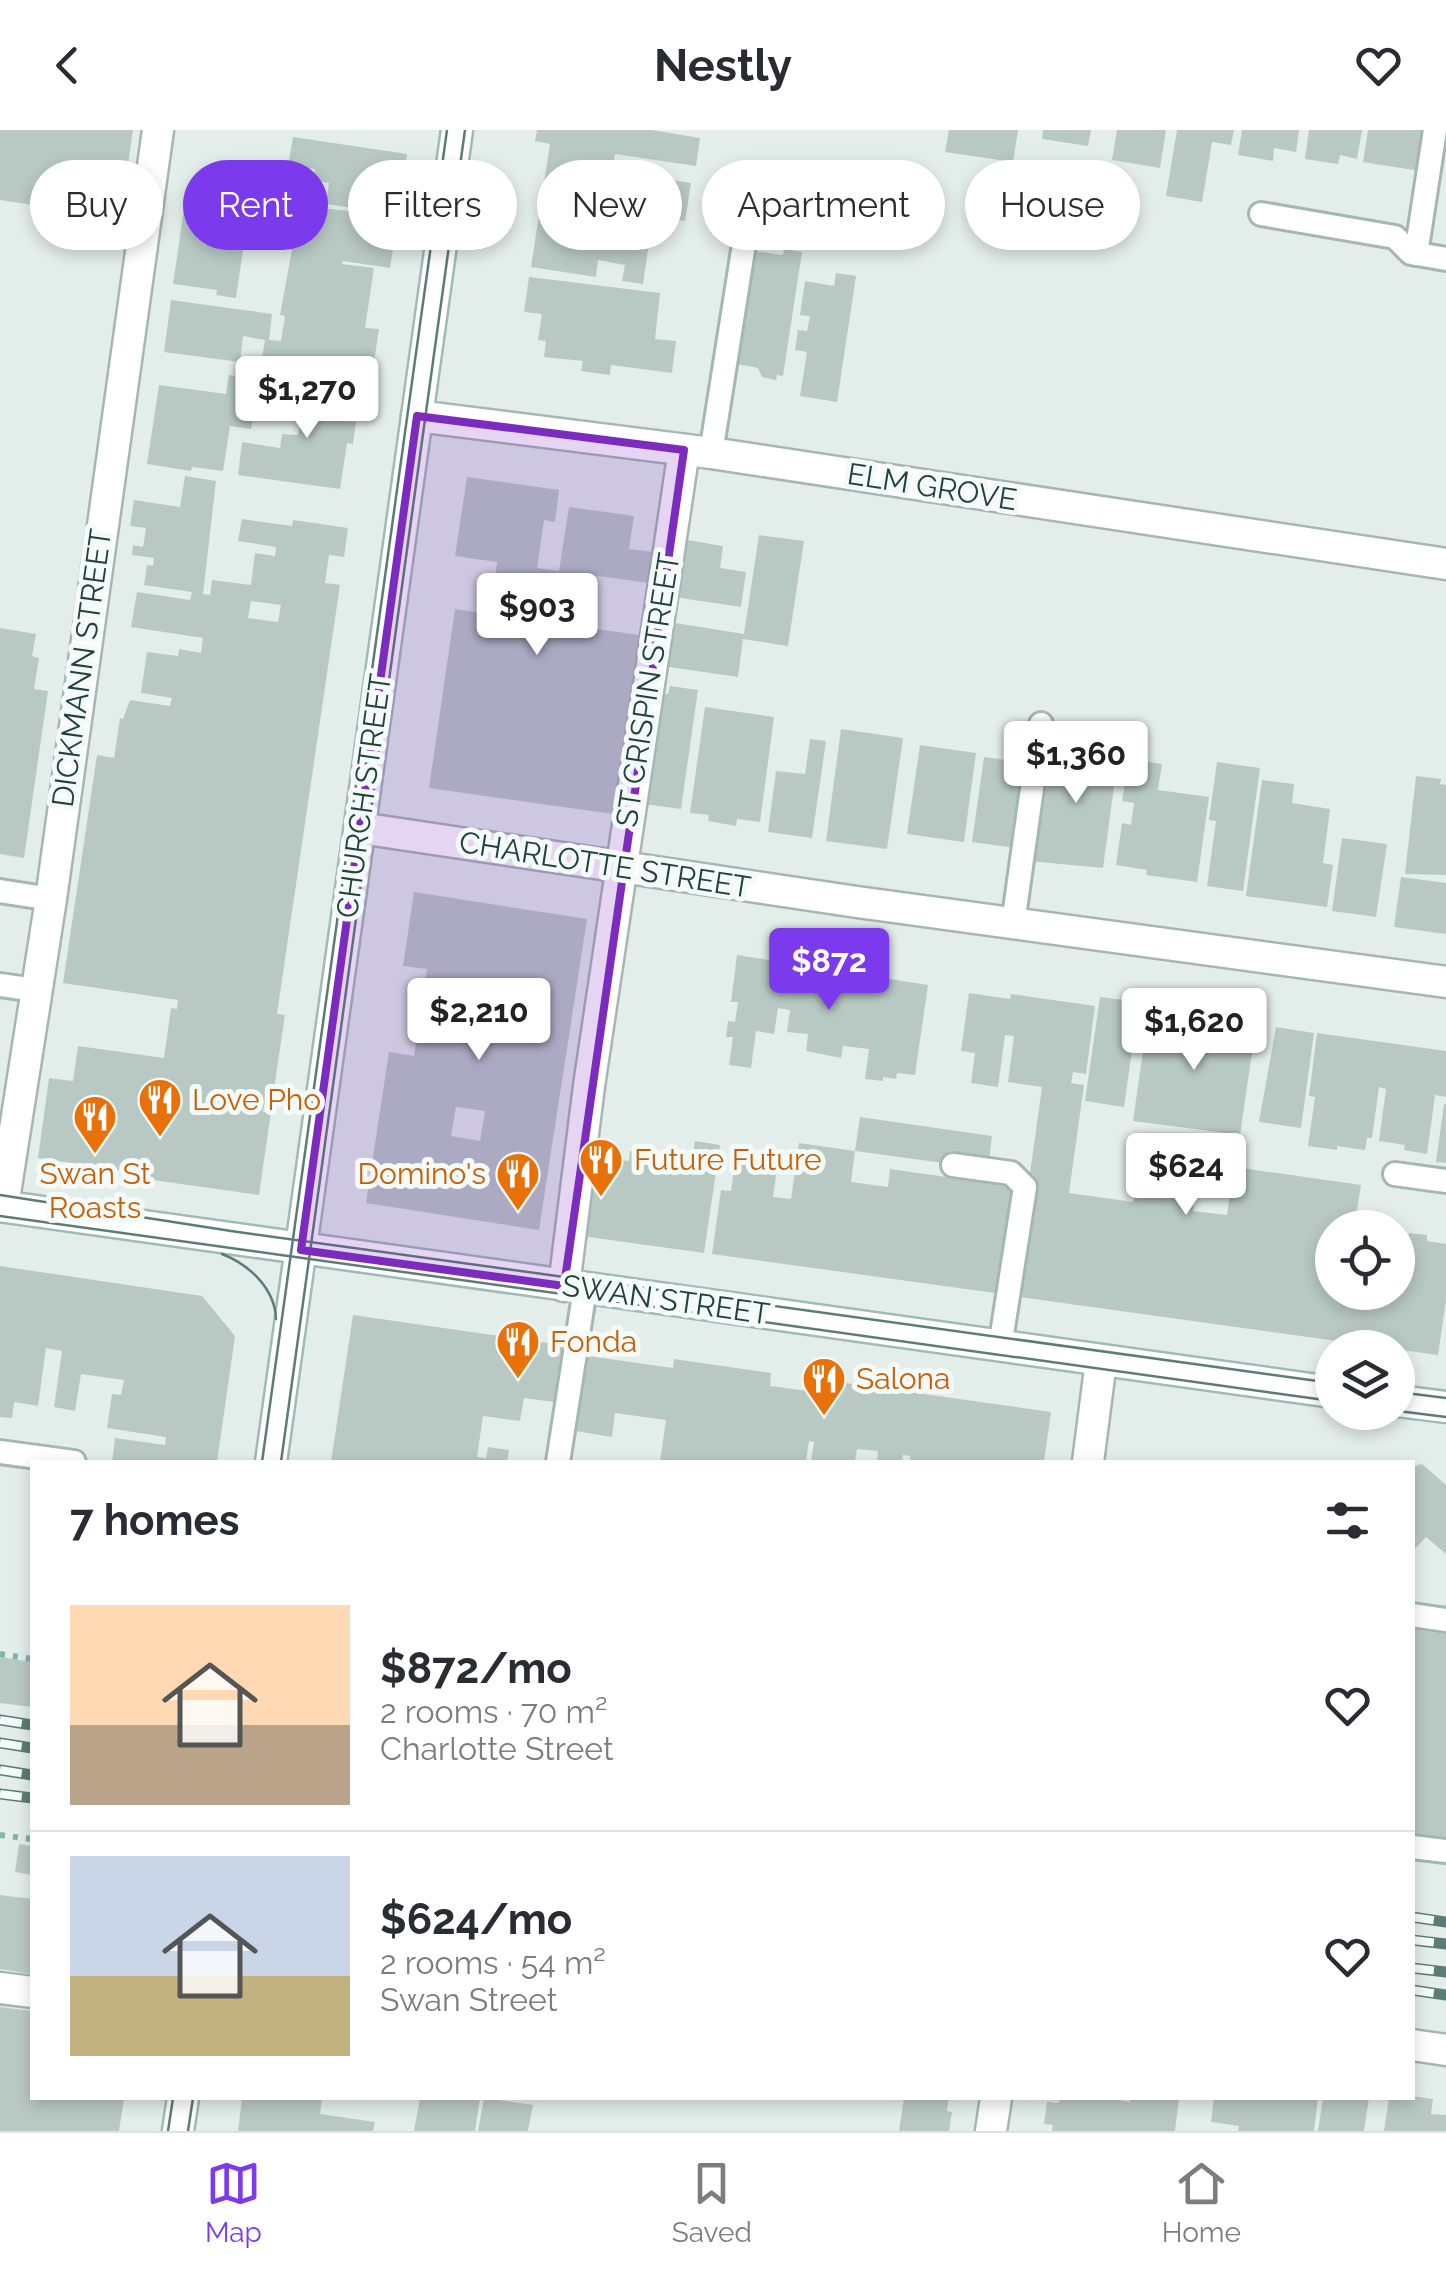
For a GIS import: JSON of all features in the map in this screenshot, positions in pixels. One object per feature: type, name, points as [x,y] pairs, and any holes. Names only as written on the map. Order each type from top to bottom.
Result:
[{"type":"street","name":"DICKMANN STREET","points":[[2,1206],[51,899],[158,130]]},
{"type":"street","name":"CHURCH STREET","points":[[271,1460],[457,130]]},
{"type":"street","name":"ELM GROVE","points":[[418,416],[697,452],[1446,564]]},
{"type":"street","name":"ST CRISPIN STREET","points":[[574,1288],[589,1086],[622,868],[697,452]]},
{"type":"street","name":"CHARLOTTE STREET","points":[[360,828],[1013,924],[1446,982]]},
{"type":"street","name":"SWAN STREET","points":[[2,1206],[1315,1390]]},
{"type":"street","points":[[1088,1460],[1101,1360]]},
{"type":"street","points":[[1415,1403],[1446,1408]]},
{"type":"street","points":[[0,1988],[30,1992]]},
{"type":"street","points":[[1415,2046],[1446,2050]]},
{"type":"street","points":[[178,2131],[183,2100]]},
{"type":"street","points":[[991,2131],[996,2100]]},
{"type":"lane","points":[[1416,254],[1435,130]]},
{"type":"lane","points":[[1261,214],[1396,237],[1416,254],[1446,259]]},
{"type":"lane","points":[[697,452],[740,250]]},
{"type":"lane","points":[[1013,924],[1041,724]]},
{"type":"lane","points":[[0,891],[51,899]]},
{"type":"lane","points":[[0,985],[35,990]]},
{"type":"lane","points":[[953,1165],[1011,1173],[1025,1186],[1000,1346]]},
{"type":"lane","points":[[1395,1174],[1446,1182]]},
{"type":"lane","points":[[558,1460],[574,1288]]},
{"type":"lane","points":[[0,1452],[59,1460]]},
{"type":"lane","points":[[1415,1615],[1446,1620]]},
{"type":"lane","points":[[1415,1847],[1446,1852]]},
{"type":"path","points":[[0,1654],[30,1659]]},
{"type":"path","points":[[0,1835],[30,1839]]},
{"type":"highlighted area","points":[[417,416],[684,450],[564,1286],[301,1250]]},
{"type":"building","points":[[0,130],[133,130],[129,160],[30,160],[30,205],[0,200]]},
{"type":"building","points":[[537,130],[652,130],[700,138],[696,166],[682,164],[682,160],[615,154],[614,160],[548,160],[550,144],[535,141]]},
{"type":"building","points":[[949,130],[1018,130],[1013,160],[945,152]]},
{"type":"building","points":[[1043,130],[1091,130],[1088,146],[1042,139]]},
{"type":"building","points":[[1117,130],[1166,130],[1160,168],[1140,165],[1140,160],[1112,160]]},
{"type":"building","points":[[1177,130],[1234,130],[1231,145],[1212,142],[1202,202],[1166,196]]},
{"type":"building","points":[[1242,130],[1299,130],[1296,152],[1274,148],[1273,161],[1238,155]]},
{"type":"building","points":[[1309,130],[1362,130],[1357,159],[1340,155],[1338,164],[1305,159]]},
{"type":"building","points":[[1368,130],[1430,130],[1420,171],[1363,162]]},
{"type":"building","points":[[293,137],[407,154],[406,160],[348,160],[348,207],[328,204],[328,160],[289,160]]},
{"type":"building","points":[[682,182],[691,183],[685,221],[682,221]]},
{"type":"building","points":[[328,209],[348,211],[348,250],[393,250],[390,268],[343,261],[342,264],[374,268],[365,328],[379,329],[371,382],[260,370],[265,340],[243,336],[240,362],[164,352],[171,300],[272,314],[269,340],[281,341],[285,316],[280,315],[292,250],[328,250]]},
{"type":"building","points":[[183,216],[183,250],[243,250],[236,298],[216,295],[217,290],[173,284]]},
{"type":"building","points":[[537,228],[537,250],[648,250],[643,284],[622,281],[625,265],[598,260],[596,277],[531,267]]},
{"type":"building","points":[[784,250],[802,252],[783,376],[777,375],[776,380],[762,377],[758,368],[737,364],[754,251],[783,255]]},
{"type":"building","points":[[836,273],[856,276],[837,402],[800,396],[807,352],[795,350],[798,330],[807,331],[810,316],[800,315],[805,281],[834,286]]},
{"type":"building","points":[[529,277],[660,293],[655,339],[676,341],[672,373],[611,365],[610,375],[581,371],[583,361],[544,357],[546,341],[538,340],[542,314],[524,312]]},
{"type":"building","points":[[235,370],[260,374],[251,429],[230,426],[223,471],[147,464],[159,385],[226,394],[229,375],[235,376]]},
{"type":"building","points":[[306,380],[349,387],[344,421],[356,422],[353,444],[347,443],[340,489],[238,475],[242,442],[280,448],[282,434],[298,435],[301,414],[288,413],[292,390],[304,392]]},
{"type":"building","points":[[185,476],[216,481],[203,594],[210,595],[212,580],[251,585],[255,553],[275,556],[276,547],[238,541],[242,519],[292,526],[293,520],[348,528],[344,557],[329,555],[325,583],[340,585],[277,1014],[285,1015],[273,1096],[266,1095],[263,1112],[271,1112],[259,1195],[38,1158],[49,1078],[73,1081],[78,1046],[164,1058],[171,1008],[177,1009],[178,1000],[63,983],[97,755],[114,758],[120,718],[123,719],[130,700],[170,706],[172,698],[141,693],[147,652],[178,656],[179,649],[201,653],[203,638],[131,627],[137,592],[190,600],[192,592],[144,585],[147,565],[153,566],[154,558],[132,555],[133,545],[143,547],[146,528],[130,526],[134,500],[180,507]],"holes":[[[251,601],[281,605],[278,622],[248,618]]]},
{"type":"building","points":[[467,477],[559,490],[555,522],[544,520],[537,568],[559,571],[569,507],[634,516],[629,549],[654,552],[649,583],[576,573],[572,604],[586,606],[583,627],[639,635],[613,814],[429,788],[455,609],[490,614],[492,601],[479,599],[482,578],[495,579],[497,562],[455,556]]},
{"type":"building","points":[[759,535],[804,541],[788,646],[743,639],[738,677],[656,665],[663,621],[744,634]]},
{"type":"building","points":[[675,538],[723,546],[720,568],[746,572],[741,607],[667,596]]},
{"type":"building","points":[[0,628],[36,634],[32,656],[39,658],[34,689],[48,691],[24,858],[0,854]]},
{"type":"building","points":[[670,686],[698,690],[681,809],[644,804],[652,692],[668,694]]},
{"type":"building","points":[[705,707],[774,717],[760,822],[737,819],[736,826],[708,821],[709,815],[690,813]]},
{"type":"building","points":[[1080,724],[1106,728],[1103,748],[1119,750],[1103,868],[1029,861],[1039,769],[1073,774]]},
{"type":"building","points":[[841,729],[903,738],[887,849],[826,841]]},
{"type":"building","points":[[810,739],[826,741],[812,838],[768,832],[776,771],[805,774]]},
{"type":"building","points":[[920,745],[976,753],[964,842],[907,834]]},
{"type":"building","points":[[984,757],[1021,762],[1017,793],[1023,794],[1015,848],[972,842]]},
{"type":"building","points":[[1129,759],[1162,764],[1158,790],[1209,797],[1197,882],[1146,875],[1147,870],[1116,865],[1122,823],[1131,825],[1134,803],[1122,801]]},
{"type":"building","points":[[1217,762],[1260,768],[1243,891],[1207,886],[1216,821],[1209,820]]},
{"type":"building","points":[[1416,776],[1441,779],[1440,784],[1446,785],[1446,875],[1405,874]]},
{"type":"building","points":[[1262,780],[1294,784],[1292,803],[1330,809],[1323,863],[1333,865],[1327,907],[1246,896]]},
{"type":"building","points":[[1342,838],[1387,844],[1376,917],[1332,911]]},
{"type":"building","points":[[1401,877],[1446,883],[1446,934],[1394,927]]},
{"type":"building","points":[[414,892],[587,919],[539,1230],[366,1203],[389,1052],[414,1056],[427,969],[403,966]],"holes":[[[456,1107],[485,1111],[480,1141],[451,1136]]]},
{"type":"building","points":[[737,955],[928,985],[915,1075],[897,1073],[896,1079],[883,1077],[883,1081],[865,1079],[869,1049],[843,1046],[841,1058],[806,1051],[808,1034],[787,1032],[790,1010],[778,1008],[774,1034],[756,1031],[751,1068],[729,1065],[733,1037],[726,1037],[728,1021],[735,1022],[738,1002],[731,1002]]},
{"type":"building","points":[[969,993],[1010,999],[1011,994],[1095,1006],[1086,1074],[1073,1072],[1071,1083],[1084,1085],[1069,1193],[1133,1202],[1135,1192],[1155,1195],[1161,1157],[1200,1162],[1193,1211],[1227,1215],[1234,1167],[1361,1185],[1357,1210],[1315,1210],[1315,1310],[1415,1310],[1415,1234],[1427,1235],[1427,1241],[1446,1244],[1446,1300],[1438,1355],[1415,1352],[1415,1330],[1315,1330],[1315,1338],[1013,1296],[1042,1087],[1008,1082],[1014,1036],[1005,1035],[998,1087],[971,1083],[975,1053],[961,1051]]},
{"type":"building","points":[[1100,997],[1139,1002],[1124,1107],[1085,1101]]},
{"type":"building","points":[[1149,1010],[1256,1025],[1240,1135],[1133,1121]]},
{"type":"building","points":[[1276,1027],[1314,1033],[1301,1128],[1259,1122]]},
{"type":"building","points":[[1317,1033],[1446,1051],[1446,1097],[1435,1095],[1427,1154],[1379,1141],[1386,1089],[1379,1087],[1372,1138],[1367,1138],[1365,1150],[1308,1146],[1315,1097],[1309,1096]]},
{"type":"building","points":[[1446,1104],[1446,1163],[1436,1162]]},
{"type":"building","points":[[860,1117],[992,1136],[988,1169],[855,1151]]},
{"type":"building","points":[[695,1141],[720,1145],[704,1253],[574,1235],[585,1155],[629,1161],[630,1151],[678,1158],[677,1165],[691,1167]]},
{"type":"building","points":[[799,1143],[855,1151],[851,1182],[888,1187],[890,1169],[1017,1187],[1002,1294],[712,1254],[721,1190],[731,1191],[737,1149],[779,1155],[773,1197],[791,1199]]},
{"type":"building","points":[[0,1266],[202,1296],[235,1336],[217,1460],[112,1460],[115,1438],[165,1445],[166,1437],[107,1428],[112,1394],[121,1395],[124,1380],[81,1374],[75,1411],[54,1407],[62,1351],[46,1348],[38,1406],[14,1402],[12,1418],[0,1417]]},
{"type":"building","points":[[353,1315],[562,1345],[554,1402],[524,1398],[520,1421],[483,1416],[477,1457],[486,1458],[488,1447],[509,1450],[507,1460],[331,1460]]},
{"type":"building","points":[[581,1355],[673,1368],[674,1359],[771,1373],[770,1386],[815,1392],[817,1379],[1051,1412],[1044,1460],[910,1460],[910,1456],[903,1455],[902,1460],[877,1460],[878,1451],[857,1449],[855,1460],[811,1460],[814,1442],[809,1441],[806,1460],[660,1460],[666,1420],[615,1413],[612,1437],[570,1430]]},
{"type":"building","points":[[1422,1464],[1446,1485],[1446,1554],[1426,1537],[1415,1549],[1415,1466]]},
{"type":"building","points":[[1415,1629],[1446,1634],[1446,1843],[1415,1838]]},
{"type":"building","points":[[0,1657],[30,1662],[30,1707],[0,1703]]},
{"type":"building","points":[[19,1844],[30,1846],[30,1875],[15,1872]]},
{"type":"building","points":[[0,1895],[30,1899],[30,1974],[0,1969]]},
{"type":"building","points":[[0,2007],[30,2011],[30,2100],[124,2100],[119,2131],[0,2131]]},
{"type":"building","points":[[1433,2099],[1431,2114],[1446,2115],[1446,2131],[1384,2131],[1389,2100]]},
{"type":"building","points":[[242,2100],[322,2100],[320,2114],[375,2122],[373,2131],[238,2131]]},
{"type":"building","points":[[420,2100],[480,2100],[475,2131],[414,2131]]},
{"type":"building","points":[[484,2100],[533,2105],[528,2131],[478,2131]]},
{"type":"building","points":[[904,2100],[949,2100],[947,2111],[952,2112],[949,2131],[899,2131]]},
{"type":"building","points":[[1179,2100],[1175,2131],[1052,2131],[1053,2125],[1044,2124],[1047,2102]]},
{"type":"building","points":[[1214,2100],[1318,2100],[1314,2131],[1238,2131],[1239,2126],[1211,2122]]},
{"type":"building","points":[[1323,2100],[1369,2100],[1364,2131],[1318,2131]]},
{"type":"tram line","points":[[262,1460],[447,130]]},
{"type":"tram line","points":[[281,1460],[465,130]]},
{"type":"tram line","points":[[0,1195],[231,1231],[1315,1381]]},
{"type":"tram line","points":[[0,1216],[1315,1399]]},
{"type":"tram line","points":[[222,1254],[259,1279],[271,1298],[276,1319]]},
{"type":"tram line","points":[[1415,1394],[1446,1398]]},
{"type":"tram line","points":[[1415,1413],[1446,1417]]},
{"type":"tram line","points":[[168,2131],[173,2100]]},
{"type":"tram line","points":[[188,2131],[193,2100]]},
{"type":"railway","points":[[0,1720],[30,1725]]},
{"type":"railway","points":[[0,1743],[30,1748]]},
{"type":"railway","points":[[0,1770],[30,1775]]},
{"type":"railway","points":[[0,1794],[30,1798]]},
{"type":"railway","points":[[1415,1917],[1446,1922]]},
{"type":"railway","points":[[1415,1940],[1446,1944]]},
{"type":"railway","points":[[1415,1968],[1446,1972]]},
{"type":"railway","points":[[1415,1990],[1446,1995]]},
{"type":"place","name":"Love Pho","points":[[160,1138]]},
{"type":"place","name":"Swan St Roasts","points":[[95,1155]]},
{"type":"place","name":"Future Future","points":[[601,1198]]},
{"type":"place","name":"Domino's","points":[[518,1212]]},
{"type":"place","name":"Fonda","points":[[518,1380]]},
{"type":"place","name":"Salona","points":[[824,1417]]}]
